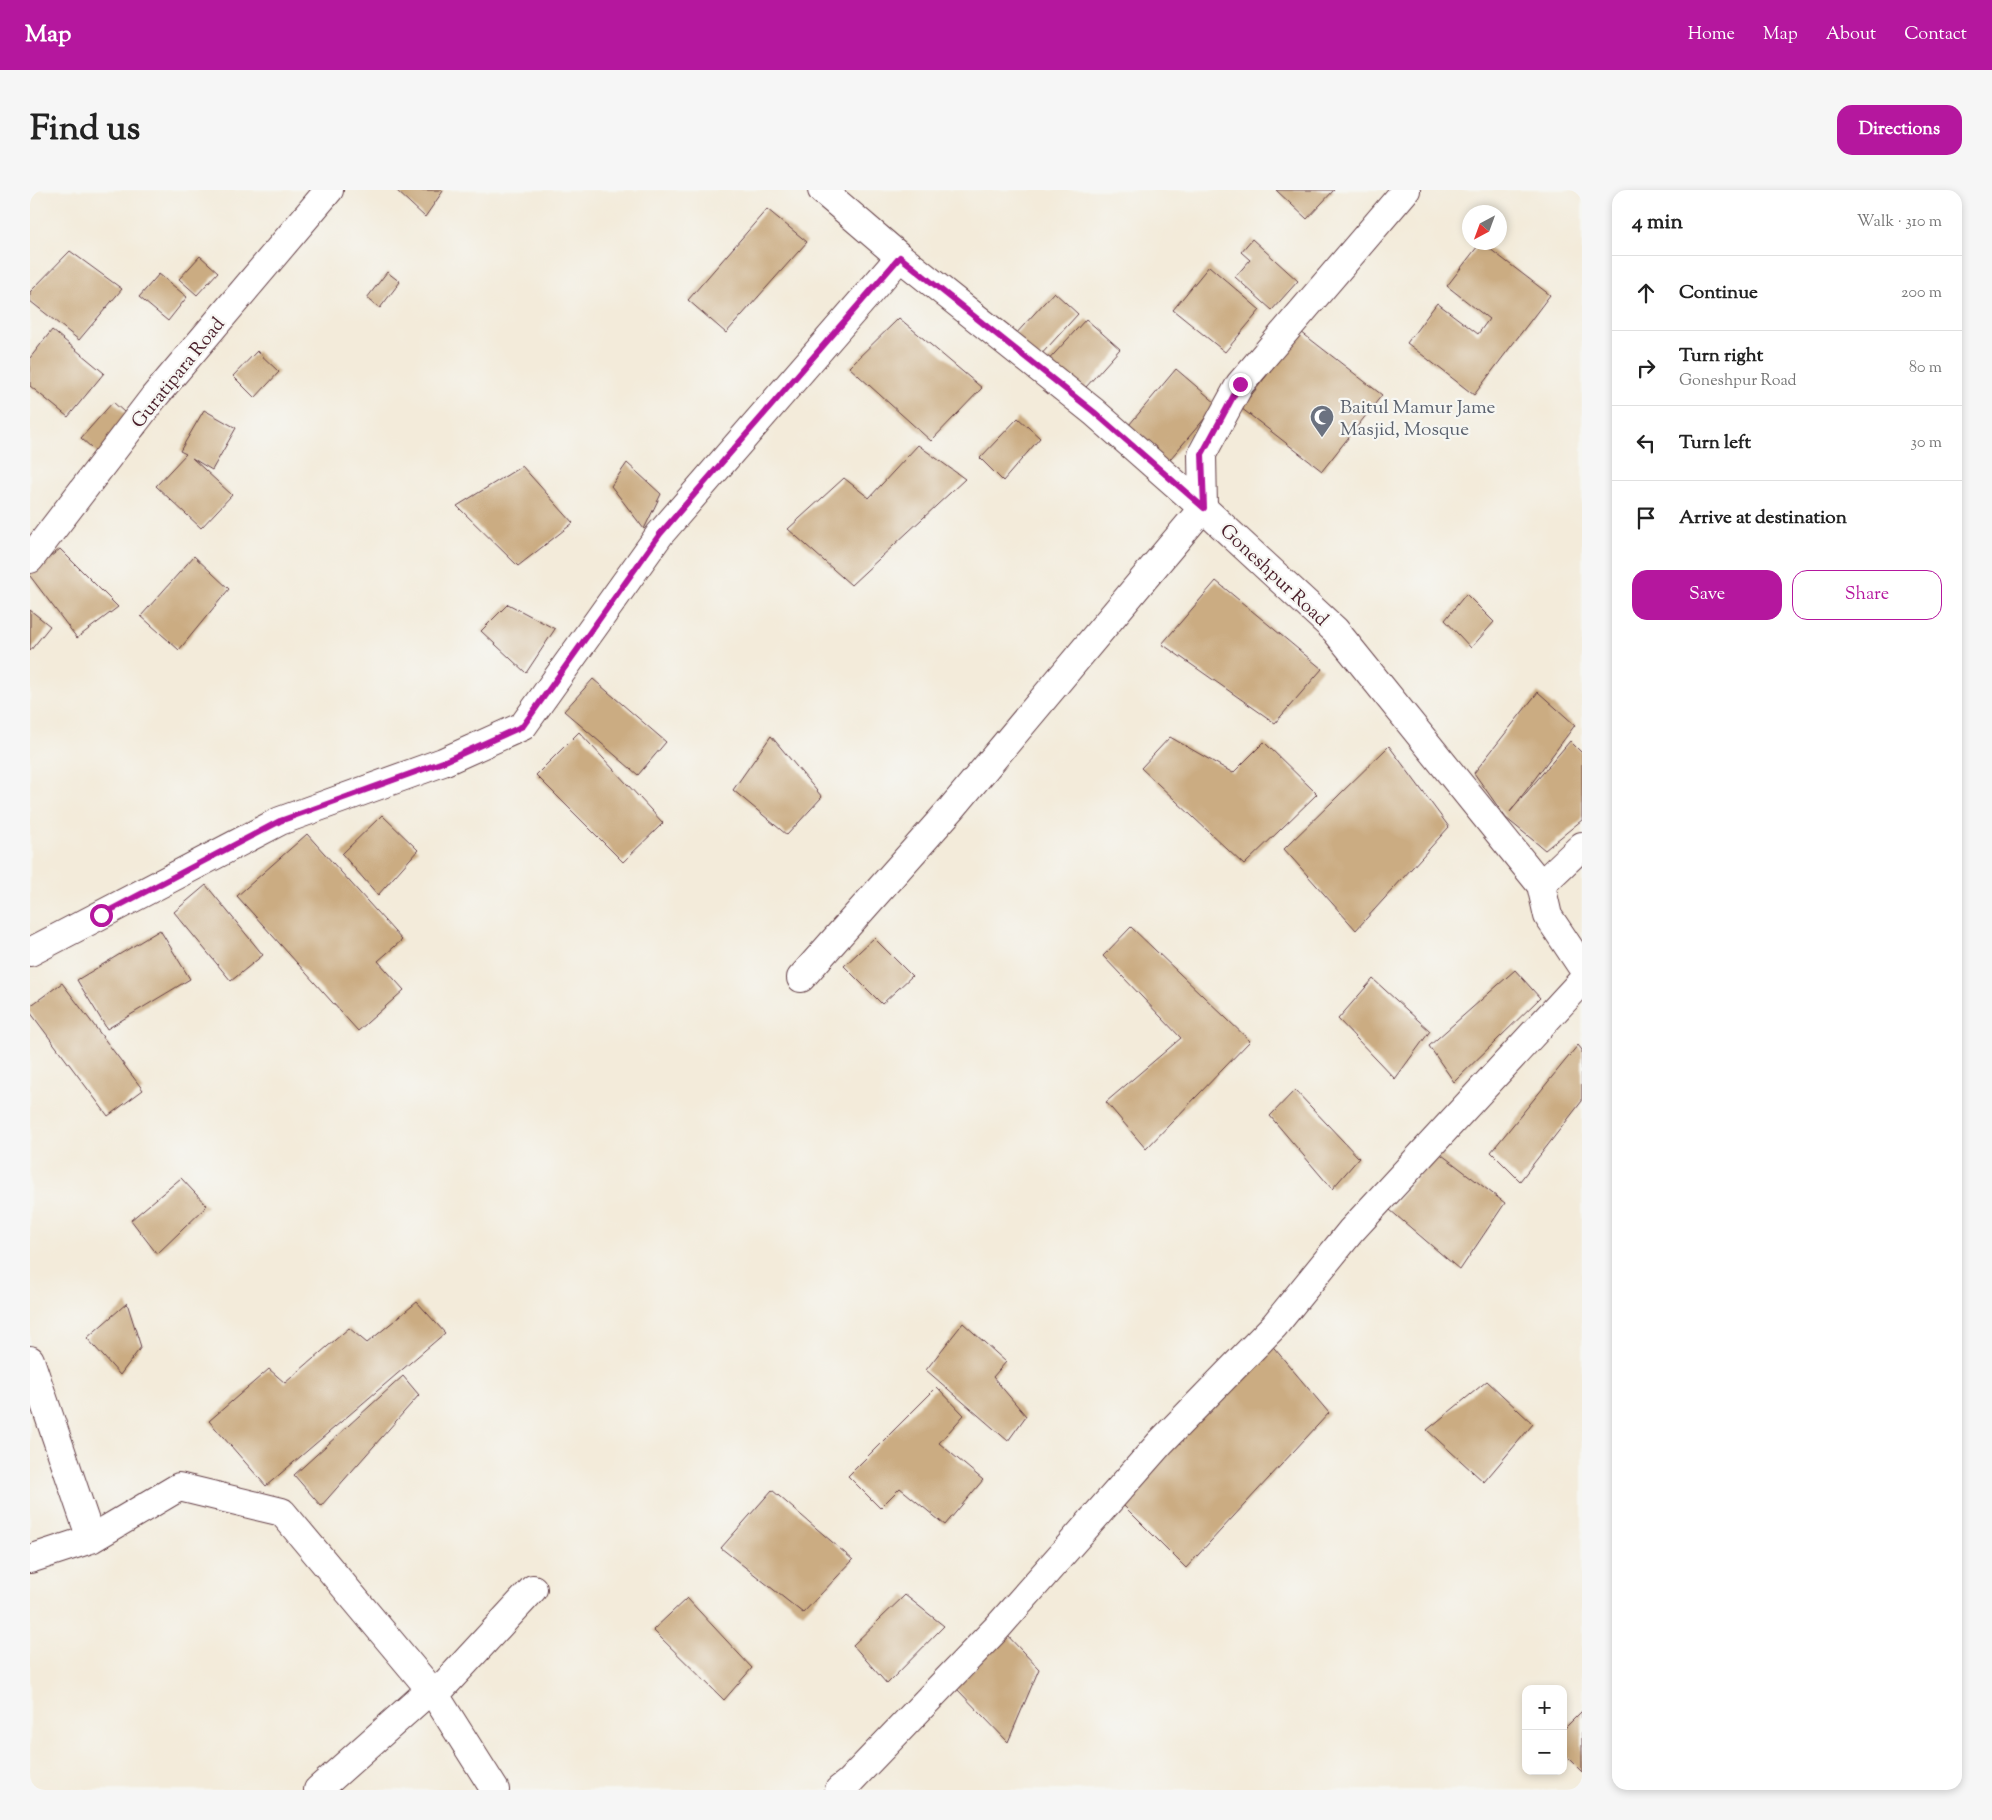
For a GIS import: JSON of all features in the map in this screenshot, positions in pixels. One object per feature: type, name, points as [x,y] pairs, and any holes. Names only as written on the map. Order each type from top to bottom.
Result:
[{"type":"street","name":"Guratipara Road","points":[[30,559],[154,397],[329,190]]},
{"type":"street","name":"Goneshpur Road","points":[[822,190],[900,257],[1094,412],[1204,508],[1335,630],[1541,885],[1548,916],[1582,967]]},
{"type":"street","points":[[801,978],[952,808],[1204,508],[1202,454],[1240,384],[1406,190]]},
{"type":"street","points":[[30,952],[280,821],[443,762],[523,726],[660,534],[900,257]]},
{"type":"street","points":[[1541,885],[1582,846]]},
{"type":"street","points":[[839,1790],[849,1782],[997,1628],[1160,1443],[1274,1326],[1351,1230],[1582,982]]},
{"type":"street","points":[[30,1360],[91,1539]]},
{"type":"street","points":[[30,1559],[91,1539],[179,1487],[282,1512],[432,1693],[492,1789]]},
{"type":"street","points":[[318,1790],[432,1693],[533,1589]]},
{"type":"building","points":[[396,190],[442,190],[443,191],[425,217]]},
{"type":"building","points":[[1276,190],[1334,190],[1307,219]]},
{"type":"building","points":[[767,209],[807,242],[726,333],[688,300]]},
{"type":"building","points":[[1252,239],[1298,281],[1272,310],[1235,277],[1250,260],[1241,252]]},
{"type":"building","points":[[1475,250],[1491,250],[1550,295],[1474,395],[1407,343],[1437,303],[1478,334],[1489,319],[1447,286]]},
{"type":"building","points":[[70,251],[122,289],[79,340],[30,301],[30,292]]},
{"type":"building","points":[[200,256],[218,272],[197,295],[179,279]]},
{"type":"building","points":[[1209,266],[1260,310],[1225,352],[1173,310]]},
{"type":"building","points":[[387,272],[400,282],[380,308],[367,298]]},
{"type":"building","points":[[159,274],[187,297],[168,321],[139,297]]},
{"type":"building","points":[[1054,292],[1078,314],[1038,358],[1014,336]]},
{"type":"building","points":[[899,318],[982,388],[931,441],[849,367]]},
{"type":"building","points":[[1086,319],[1120,349],[1078,396],[1044,365]]},
{"type":"building","points":[[52,330],[104,373],[68,417],[30,386],[30,358]]},
{"type":"building","points":[[1301,332],[1382,395],[1322,471],[1241,408]]},
{"type":"building","points":[[257,351],[279,372],[255,398],[233,376]]},
{"type":"building","points":[[1176,369],[1217,404],[1165,465],[1124,431]]},
{"type":"building","points":[[113,402],[146,432],[114,468],[81,438]]},
{"type":"building","points":[[204,410],[236,428],[212,470],[192,458],[232,495],[201,528],[156,486],[186,454],[180,451]]},
{"type":"building","points":[[1018,418],[1040,438],[1003,481],[980,458]]},
{"type":"building","points":[[918,445],[965,479],[851,585],[788,529],[844,478],[869,498]]},
{"type":"building","points":[[627,463],[661,494],[644,529],[611,486]]},
{"type":"building","points":[[522,466],[573,523],[518,566],[457,506]]},
{"type":"building","points":[[60,549],[118,607],[77,638],[30,576],[30,573]]},
{"type":"building","points":[[194,556],[229,589],[179,650],[141,616]]},
{"type":"building","points":[[1216,581],[1322,669],[1275,723],[1162,644]]},
{"type":"building","points":[[1466,594],[1494,622],[1471,648],[1445,620]]},
{"type":"building","points":[[508,604],[555,629],[526,673],[481,631]]},
{"type":"building","points":[[30,610],[50,626],[30,651]]},
{"type":"building","points":[[593,679],[666,742],[638,775],[564,711]]},
{"type":"building","points":[[1538,692],[1575,725],[1510,812],[1570,741],[1582,753],[1582,820],[1545,850],[1506,818],[1474,773]]},
{"type":"building","points":[[579,732],[663,823],[623,862],[536,775]]},
{"type":"building","points":[[771,736],[822,797],[787,835],[733,790]]},
{"type":"building","points":[[1170,737],[1233,773],[1264,742],[1317,794],[1244,865],[1141,768]]},
{"type":"building","points":[[1389,746],[1449,827],[1356,930],[1284,849]]},
{"type":"building","points":[[382,815],[418,850],[378,895],[342,854]]},
{"type":"building","points":[[307,834],[402,940],[378,961],[404,990],[358,1031],[237,896]]},
{"type":"building","points":[[206,885],[263,955],[231,981],[174,912]]},
{"type":"building","points":[[1131,927],[1250,1041],[1146,1149],[1106,1102],[1181,1038],[1103,956]]},
{"type":"building","points":[[160,930],[190,979],[107,1029],[77,980]]},
{"type":"building","points":[[874,938],[912,976],[882,1004],[844,966]]},
{"type":"building","points":[[1515,970],[1540,998],[1454,1082],[1429,1046]]},
{"type":"building","points":[[1373,979],[1430,1031],[1395,1079],[1338,1019]]},
{"type":"building","points":[[62,983],[143,1090],[108,1116],[30,1012],[30,1006]]},
{"type":"building","points":[[1578,1045],[1582,1050],[1582,1101],[1520,1181],[1491,1152]]},
{"type":"building","points":[[1295,1090],[1359,1158],[1332,1189],[1270,1116]]},
{"type":"building","points":[[1438,1152],[1505,1203],[1460,1270],[1390,1210]]},
{"type":"building","points":[[181,1178],[207,1206],[157,1254],[131,1220]]},
{"type":"building","points":[[417,1302],[445,1333],[266,1486],[209,1421],[269,1369],[285,1383],[349,1328],[367,1343]]},
{"type":"building","points":[[127,1303],[141,1347],[120,1375],[87,1338]]},
{"type":"building","points":[[963,1323],[1006,1362],[993,1377],[1026,1416],[1008,1441],[926,1370]]},
{"type":"building","points":[[1269,1342],[1329,1413],[1186,1568],[1120,1502]]},
{"type":"building","points":[[403,1376],[419,1395],[321,1506],[294,1475]]},
{"type":"building","points":[[1487,1381],[1533,1424],[1484,1482],[1427,1430]]},
{"type":"building","points":[[937,1387],[964,1415],[939,1443],[983,1480],[945,1525],[900,1488],[880,1508],[848,1476]]},
{"type":"building","points":[[772,1490],[853,1560],[803,1613],[721,1548]]},
{"type":"building","points":[[905,1595],[944,1626],[887,1684],[853,1645]]},
{"type":"building","points":[[687,1598],[752,1668],[724,1700],[653,1630]]},
{"type":"building","points":[[1006,1634],[1039,1669],[1008,1742],[956,1688]]},
{"type":"building","points":[[1582,1711],[1582,1772],[1567,1757],[1567,1726]]},
{"type":"place","name":"Baitul Mamur Jame Masjid, Mosque","points":[[1322,438]]},
{"type":"route","points":[[101,915],[280,821],[443,762],[523,726],[660,534],[900,257],[1094,412],[1204,508],[1202,454],[1240,384]]}]
